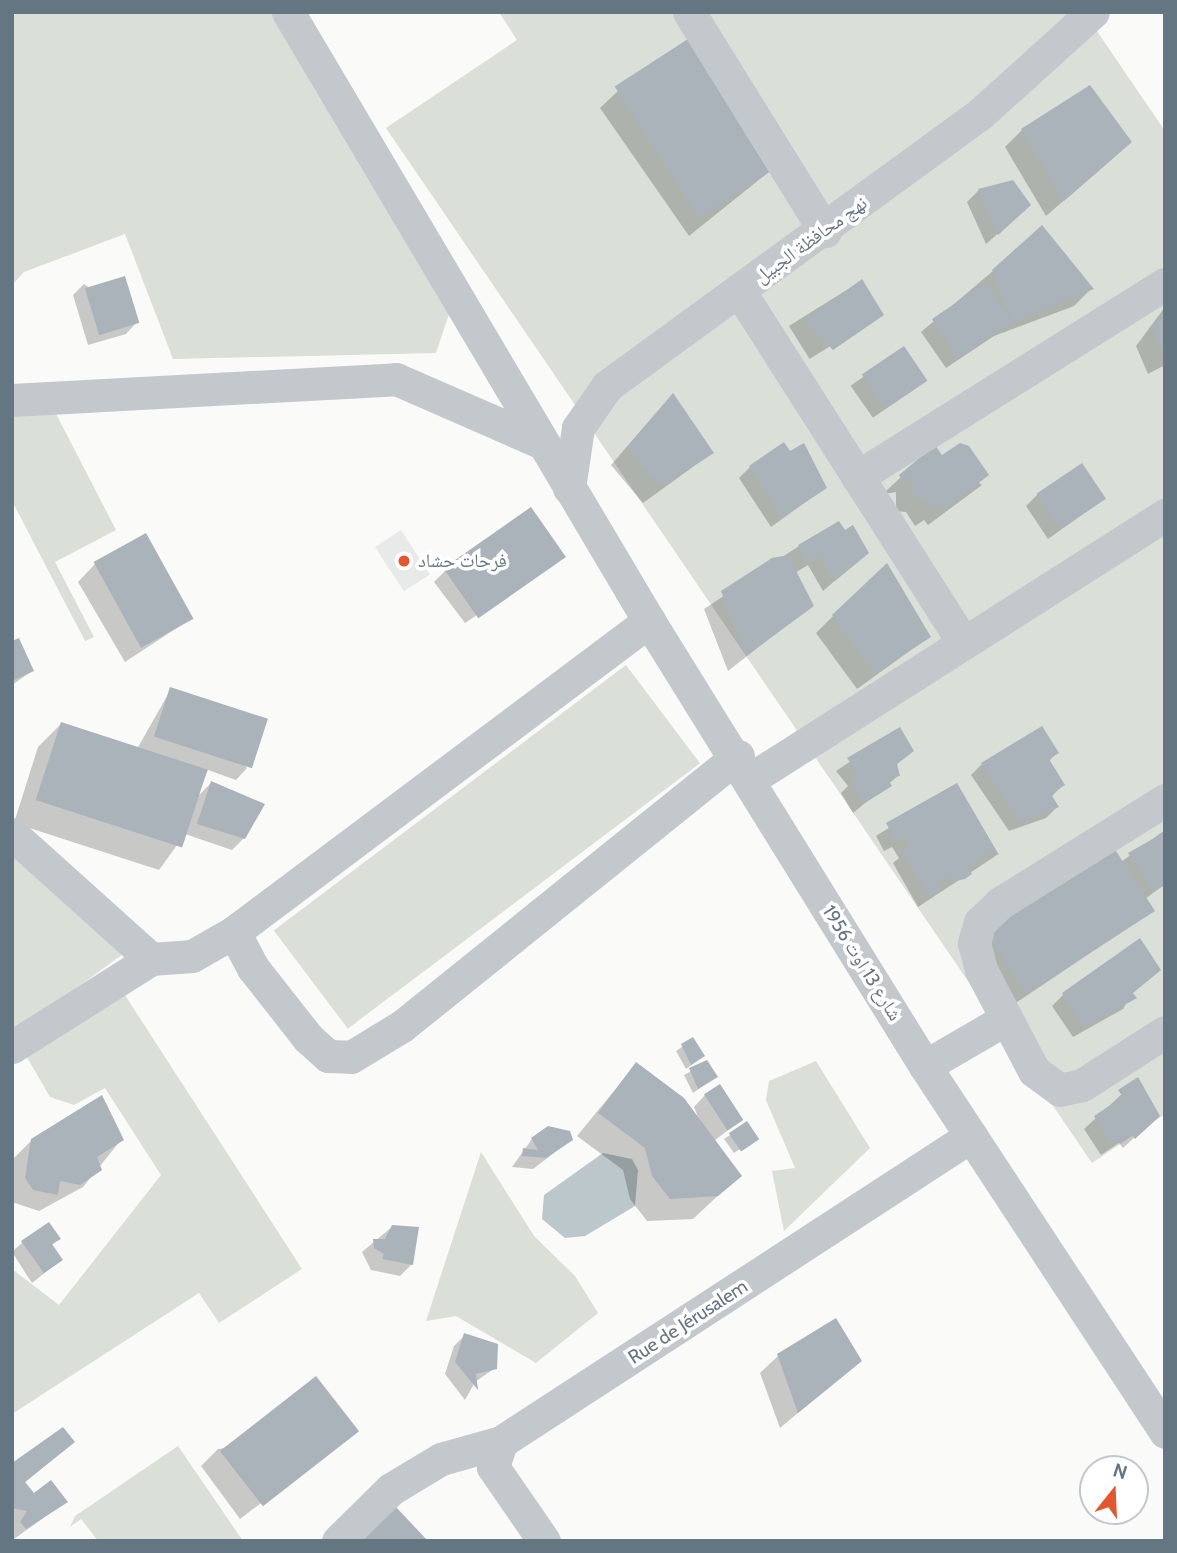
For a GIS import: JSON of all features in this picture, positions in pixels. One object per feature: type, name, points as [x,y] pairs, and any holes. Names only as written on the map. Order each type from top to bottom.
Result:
[{"type":"street","name":"شارع 13 اوت 1956","points":[[288,12],[540,442],[649,621],[745,767],[925,1066],[1165,1432]]},
{"type":"street","points":[[689,12],[825,231]]},
{"type":"street","name":"نهج محافظة الجبيل","points":[[569,488],[572,450],[588,407],[607,386],[825,231],[980,114],[1093,12]]},
{"type":"street","points":[[857,477],[1165,284]]},
{"type":"street","points":[[740,292],[962,640]]},
{"type":"street","points":[[12,400],[396,379],[540,442]]},
{"type":"street","points":[[234,932],[253,968],[308,1038],[328,1056],[351,1057],[402,1026],[745,767],[962,640],[1165,515]]},
{"type":"street","points":[[12,1047],[151,959],[192,956],[234,932],[649,621]]},
{"type":"street","points":[[1165,800],[1000,903],[980,922],[974,943],[981,970],[1004,1020],[1034,1071],[1060,1090],[1082,1085],[1165,1031]]},
{"type":"street","points":[[12,834],[151,959]]},
{"type":"street","points":[[925,1066],[1004,1020]]},
{"type":"street","name":"Rue de Jérusalem","points":[[338,1541],[391,1489],[432,1464],[501,1442],[971,1136]]},
{"type":"street","points":[[501,1442],[493,1467],[544,1541]]},
{"type":"shaded area","points":[[12,12],[293,12],[452,305],[436,353],[173,359],[125,234],[24,272],[12,285]]},
{"type":"shaded area","points":[[499,12],[1084,12],[1165,131],[1165,1114],[1092,1163],[386,128],[517,40]]},
{"type":"shaded area","points":[[52,406],[116,530],[55,562],[94,637],[85,641],[12,501],[12,414]]},
{"type":"shaded area","name":"فرحات حشاد","points":[[401,530],[430,574],[404,591],[375,547]]},
{"type":"shaded area","points":[[626,665],[700,763],[348,1029],[274,930]]},
{"type":"shaded area","points":[[12,818],[123,954],[12,1035]]},
{"type":"shaded area","points":[[121,989],[302,1269],[219,1323],[199,1293],[12,1414],[12,1269],[59,1305],[161,1175],[105,1088],[74,1105],[50,1097],[21,1047]]},
{"type":"shaded area","points":[[816,1061],[870,1148],[784,1231],[772,1171],[795,1168],[766,1100],[769,1081]]},
{"type":"shaded area","points":[[481,1152],[534,1236],[575,1276],[598,1313],[536,1363],[456,1316],[426,1321]]},
{"type":"shaded area","points":[[603,1153],[632,1159],[638,1170],[635,1206],[585,1236],[565,1238],[542,1219],[544,1195]]},
{"type":"shaded area","points":[[178,1446],[243,1541],[98,1541],[81,1519],[70,1527],[75,1516]]},
{"type":"building","points":[[691,37],[776,168],[700,217],[615,87]]},
{"type":"building","points":[[1090,85],[1132,142],[1064,201],[1021,129]]},
{"type":"building","points":[[1013,180],[1031,205],[998,235],[978,189]]},
{"type":"building","points":[[1042,225],[1094,289],[1012,322],[992,270]]},
{"type":"building","points":[[125,276],[139,323],[99,335],[85,288]]},
{"type":"building","points":[[862,279],[884,315],[833,350],[805,321]]},
{"type":"building","points":[[985,283],[1012,322],[958,358],[932,319]]},
{"type":"building","points":[[1165,309],[1165,355],[1152,328]]},
{"type":"building","points":[[904,346],[927,381],[885,409],[862,375]]},
{"type":"building","points":[[673,393],[714,453],[661,487],[627,447]]},
{"type":"building","points":[[784,442],[790,451],[804,443],[827,488],[783,517],[749,466]]},
{"type":"building","points":[[960,443],[969,446],[989,475],[945,509],[942,504],[932,510],[924,496],[917,500],[913,494],[912,476],[903,481],[899,475],[935,445],[942,455]]},
{"type":"building","points":[[1082,463],[1106,499],[1060,529],[1036,494]]},
{"type":"building","points":[[531,507],[566,557],[478,618],[443,568]]},
{"type":"building","points":[[839,521],[845,530],[853,525],[869,553],[835,581],[820,555],[808,562],[798,545]]},
{"type":"building","points":[[146,533],[194,619],[141,648],[94,562]]},
{"type":"building","points":[[788,555],[814,606],[746,656],[721,591],[772,558]]},
{"type":"building","points":[[887,563],[931,637],[875,673],[832,615]]},
{"type":"building","points":[[19,638],[34,671],[12,681],[12,641]]},
{"type":"building","points":[[170,687],[268,719],[252,768],[154,736]]},
{"type":"building","points":[[61,722],[207,770],[182,848],[36,800]]},
{"type":"building","points":[[1042,726],[1059,753],[1049,759],[1065,785],[1051,794],[1059,807],[1021,821],[981,763]]},
{"type":"building","points":[[900,727],[914,751],[897,764],[900,776],[887,778],[892,786],[865,803],[852,781],[859,775],[847,758]]},
{"type":"building","points":[[211,781],[265,804],[245,839],[197,824]]},
{"type":"building","points":[[957,783],[999,855],[990,852],[967,866],[972,874],[965,879],[952,882],[949,876],[936,883],[940,891],[930,897],[903,851],[910,847],[904,836],[896,841],[886,823]]},
{"type":"building","points":[[1165,832],[1165,885],[1153,892],[1128,853]]},
{"type":"building","points":[[1112,845],[1155,911],[1026,994],[990,938],[995,920]]},
{"type":"building","points":[[1140,938],[1161,970],[1133,993],[1137,998],[1085,1027],[1062,993]]},
{"type":"building","points":[[693,1037],[705,1056],[691,1065],[681,1044]]},
{"type":"building","points":[[707,1060],[718,1077],[698,1089],[689,1068]]},
{"type":"building","points":[[636,1062],[684,1098],[742,1176],[718,1196],[670,1199],[652,1176],[645,1148],[598,1113]]},
{"type":"building","points":[[1138,1077],[1160,1116],[1135,1139],[1131,1133],[1113,1145],[1094,1116],[1123,1097],[1118,1090]]},
{"type":"building","points":[[720,1084],[743,1120],[727,1130],[704,1094]]},
{"type":"building","points":[[102,1095],[124,1140],[97,1157],[102,1170],[80,1185],[60,1181],[58,1195],[33,1190],[25,1178],[31,1139]]},
{"type":"building","points":[[747,1121],[759,1139],[741,1152],[729,1133]]},
{"type":"building","points":[[548,1126],[570,1131],[573,1140],[546,1158],[522,1156],[523,1148],[538,1150],[531,1138]]},
{"type":"building","points":[[49,1222],[61,1239],[52,1244],[63,1260],[44,1273],[21,1241]]},
{"type":"building","points":[[392,1225],[419,1227],[413,1265],[382,1259],[384,1254],[374,1248],[373,1239],[385,1239]]},
{"type":"building","points":[[836,1318],[862,1361],[798,1413],[777,1354]]},
{"type":"building","points":[[464,1333],[498,1344],[497,1369],[476,1374],[478,1390],[455,1362]]},
{"type":"building","points":[[316,1376],[359,1431],[263,1506],[220,1451]]},
{"type":"building","points":[[63,1427],[75,1442],[25,1482],[34,1493],[51,1480],[68,1502],[26,1529],[20,1522],[27,1511],[12,1508],[12,1463]]},
{"type":"building","points":[[394,1505],[428,1541],[355,1541]]},
{"type":"place","name":"فرحات حشاد","points":[[404,561]]}]
